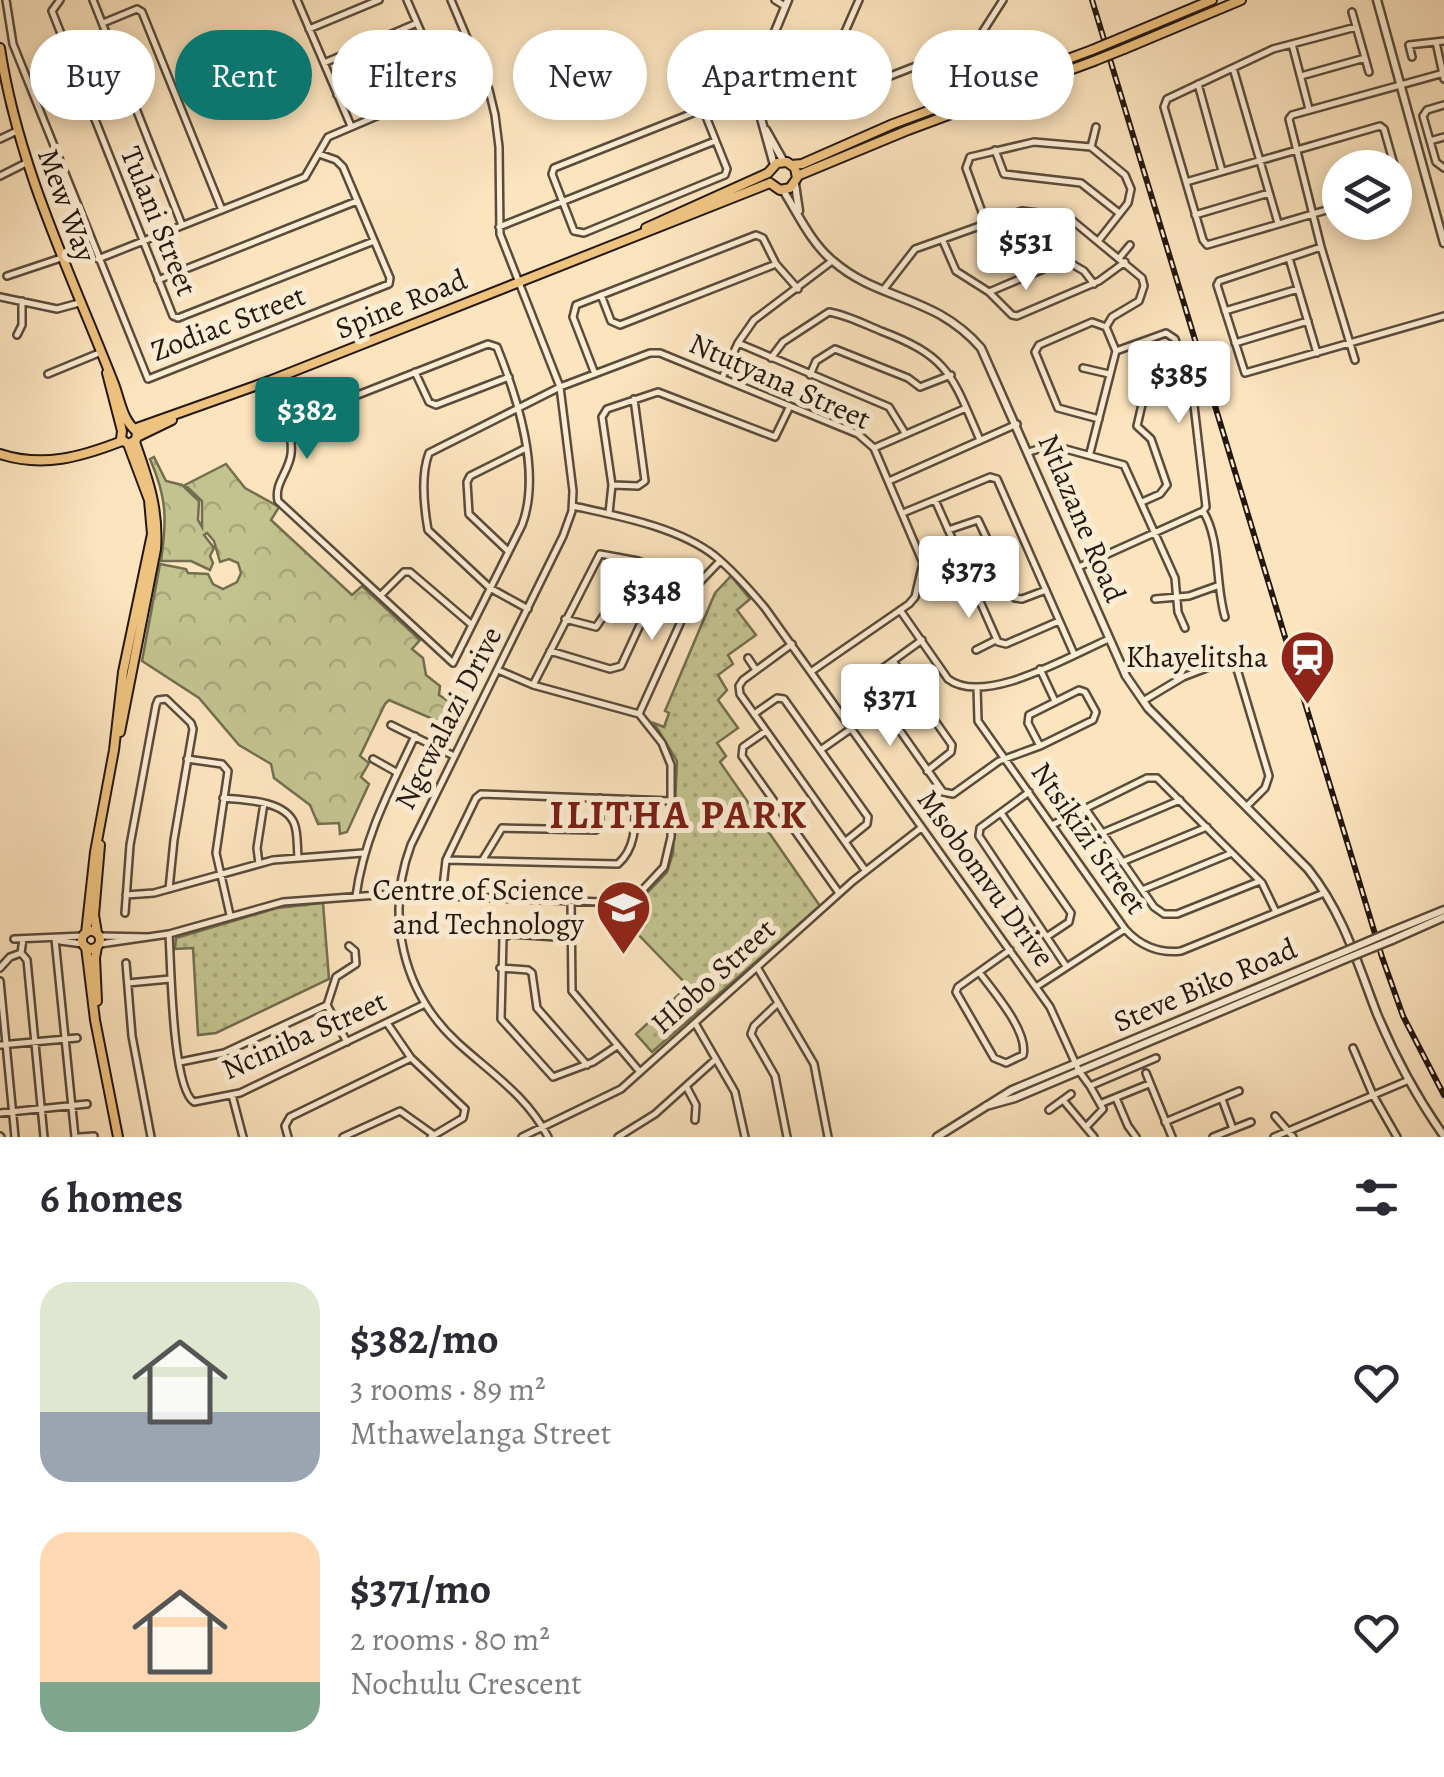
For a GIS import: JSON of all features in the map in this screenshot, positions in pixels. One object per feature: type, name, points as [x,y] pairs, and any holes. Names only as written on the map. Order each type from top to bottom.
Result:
[{"type":"main road","name":"Spine Road","points":[[4,455],[40,462],[64,460],[611,246],[788,163],[802,164],[1212,0]]},
{"type":"main road","points":[[771,174],[783,190],[796,180],[908,130],[1124,49],[1241,0]]},
{"type":"main road","name":"Mew Way","points":[[0,48],[26,163],[156,510],[156,549],[114,750]]},
{"type":"main road","points":[[788,163],[796,180]]},
{"type":"main road","name":"Mew Way","points":[[118,1137],[84,940],[130,632],[149,554],[152,521],[129,435]]},
{"type":"main road","points":[[130,688],[130,632],[136,628],[150,580]]},
{"type":"main road","name":"Mew Way","points":[[98,1026],[94,958],[98,940],[94,914],[99,840]]},
{"type":"main road","points":[[84,940],[98,940]]},
{"type":"main road","points":[[84,940],[98,940]]},
{"type":"street","name":"Zodiac Street","points":[[6,0],[13,44],[144,375],[150,379],[386,286],[390,278],[342,167],[319,154]]},
{"type":"street","name":"Tulani Street","points":[[60,0],[52,11],[172,315],[178,318],[374,241]]},
{"type":"street","points":[[94,0],[182,226]]},
{"type":"street","points":[[297,0],[332,81]]},
{"type":"street","points":[[309,29],[379,0]]},
{"type":"street","points":[[407,0],[419,30]]},
{"type":"street","name":"Ngcwalazi Drive","points":[[451,0],[464,30]]},
{"type":"street","points":[[774,30],[786,3],[776,0]]},
{"type":"street","points":[[859,0],[836,58],[839,74],[855,85],[867,85],[965,47],[978,39],[1003,0]]},
{"type":"street","points":[[1377,0],[1444,244]]},
{"type":"street","points":[[102,23],[137,10],[142,12],[222,210]]},
{"type":"street","points":[[1352,12],[1369,72]]},
{"type":"street","points":[[324,63],[416,22]]},
{"type":"street","points":[[1322,211],[1207,245],[1195,215],[1165,102],[1292,44],[1356,27]]},
{"type":"street","points":[[1355,360],[1321,248],[1289,119],[1400,84],[1444,75],[1440,42],[1410,46],[1412,57]]},
{"type":"street","points":[[1292,44],[1309,110]]},
{"type":"street","points":[[1300,76],[1365,58]]},
{"type":"street","points":[[1233,68],[1278,224]]},
{"type":"street","points":[[1198,84],[1222,172]]},
{"type":"street","points":[[1444,105],[1424,112],[1437,165],[1444,168]]},
{"type":"street","name":"Ngcwalazi Drive","points":[[493,107],[499,147],[499,227],[560,387],[572,471],[572,506],[563,536],[411,844],[399,894],[400,943],[410,976],[425,1004],[445,1030],[524,1100],[548,1137]]},
{"type":"street","points":[[348,120],[351,126]]},
{"type":"street","points":[[98,258],[305,176],[328,138],[365,120]]},
{"type":"street","points":[[673,120],[554,168],[552,174],[574,231],[581,233],[724,176],[726,169],[708,120]]},
{"type":"street","points":[[762,120],[771,174]]},
{"type":"street","points":[[763,125],[788,163]]},
{"type":"street","points":[[1091,148],[1096,127]]},
{"type":"street","points":[[1186,182],[1382,127],[1389,150]]},
{"type":"street","points":[[0,139],[18,131]]},
{"type":"street","points":[[1430,141],[1444,137]]},
{"type":"street","points":[[499,227],[716,141]]},
{"type":"street","points":[[986,223],[966,165],[970,157],[1034,142],[1091,148],[1129,181],[1131,198],[1098,240]]},
{"type":"street","points":[[995,150],[1004,174],[1081,183],[1120,214]]},
{"type":"street","points":[[0,176],[26,163]]},
{"type":"street","name":"Ntlazane Road","points":[[796,180],[799,212]]},
{"type":"street","name":"Ntlazane Road","points":[[783,190],[816,244],[832,260],[849,273],[941,313],[966,332],[988,359],[1126,676],[1142,701],[1308,868],[1326,892],[1342,920],[1378,1016],[1408,1080],[1444,1136]]},
{"type":"street","points":[[1195,215],[1269,193]]},
{"type":"street","points":[[158,280],[357,201]]},
{"type":"street","points":[[884,289],[915,249],[1022,211],[1062,216],[1098,240],[1142,278],[1142,295],[1133,306],[1112,317],[1106,327]]},
{"type":"street","points":[[595,374],[572,312],[576,305],[754,235],[763,238],[776,264],[798,289]]},
{"type":"street","points":[[942,240],[956,271],[1018,316],[1094,284],[1122,260],[1130,245]]},
{"type":"street","points":[[1321,248],[1218,280],[1246,373],[1444,316]]},
{"type":"street","points":[[7,276],[61,258]]},
{"type":"street","points":[[1289,258],[1318,354]]},
{"type":"street","points":[[722,378],[738,343],[764,310],[798,289],[832,260]]},
{"type":"street","points":[[989,292],[1065,260],[1084,270],[1094,284]]},
{"type":"street","points":[[600,295],[611,321],[620,325],[776,264]]},
{"type":"street","points":[[1225,311],[1298,288]]},
{"type":"street","points":[[0,297],[57,308],[78,303]]},
{"type":"street","points":[[17,335],[22,325],[22,301]]},
{"type":"street","points":[[772,358],[783,342],[808,324],[836,313],[914,344],[938,360],[952,375],[980,440]]},
{"type":"street","points":[[1235,344],[1308,321]]},
{"type":"street","points":[[1090,454],[1099,420],[1116,351],[1106,327],[1092,322],[1039,345],[1035,352],[1058,408],[1099,420]]},
{"type":"street","points":[[1079,568],[1203,512],[1206,506],[1193,397],[1170,334],[1116,351]]},
{"type":"street","points":[[738,343],[889,408],[905,433]]},
{"type":"street","points":[[269,381],[288,422],[292,452],[276,491],[278,501],[453,662],[528,504],[520,406],[497,348],[490,344],[288,422]]},
{"type":"street","points":[[810,375],[816,361],[835,349],[908,378],[920,387],[952,375]]},
{"type":"street","name":"Ntutyana Street","points":[[528,609],[490,588],[428,530],[426,460],[434,448],[560,387],[655,352],[858,434],[874,448],[923,563],[914,598],[812,672]]},
{"type":"street","points":[[48,374],[99,353]]},
{"type":"street","points":[[1142,502],[1160,494],[1168,485],[1152,439],[1137,426],[1147,383],[1183,366]]},
{"type":"street","points":[[1083,368],[1110,375]]},
{"type":"street","points":[[415,372],[429,402],[436,405],[509,377]]},
{"type":"street","points":[[609,514],[612,485],[603,413],[658,392],[775,437],[790,406]]},
{"type":"street","points":[[612,485],[638,486],[645,481],[634,398]]},
{"type":"street","points":[[874,448],[966,408]]},
{"type":"street","points":[[888,481],[1017,424]]},
{"type":"street","points":[[1028,452],[1051,445],[1124,465],[1175,578],[1185,628]]},
{"type":"street","points":[[508,552],[469,514],[466,482],[470,476],[524,449]]},
{"type":"street","points":[[902,513],[990,477],[997,479],[1074,654]]},
{"type":"street","points":[[935,500],[996,640],[1006,644],[1059,621]]},
{"type":"street","name":"Msobomvu Drive","points":[[572,506],[648,524],[704,549],[766,608],[1036,987],[1058,1020],[1078,1067],[1102,1103]]},
{"type":"street","points":[[1203,512],[1212,530],[1217,586],[1225,617]]},
{"type":"street","points":[[948,530],[974,520],[980,522],[1015,598],[1046,590]]},
{"type":"street","points":[[533,684],[600,554],[638,561],[696,588]]},
{"type":"street","points":[[639,714],[696,588],[720,561]]},
{"type":"street","points":[[381,596],[404,572],[410,572],[472,625]]},
{"type":"street","points":[[550,651],[618,668],[664,573]]},
{"type":"street","points":[[1155,599],[1217,586]]},
{"type":"street","points":[[566,619],[596,627],[621,592],[649,604]]},
{"type":"street","points":[[900,610],[950,681],[977,687],[999,687],[1110,639]]},
{"type":"street","points":[[922,640],[869,678],[868,689],[943,792],[950,795],[1005,758],[1040,746],[1096,716],[1082,690],[1028,717],[1040,746]]},
{"type":"street","points":[[976,650],[996,640]]},
{"type":"street","points":[[792,644],[739,686],[740,694],[865,870]]},
{"type":"street","points":[[748,658],[756,670]]},
{"type":"street","points":[[893,661],[952,746],[951,752],[927,771]]},
{"type":"street","points":[[1142,701],[1183,677],[1222,662],[1237,669],[1269,776],[1265,788],[1246,807]]},
{"type":"street","points":[[1040,669],[1055,701]]},
{"type":"street","points":[[98,940],[170,934],[284,902],[356,896],[627,900],[652,882],[664,867],[671,801],[668,753],[646,718],[639,714],[498,670]]},
{"type":"street","name":"Ntsikizi Street","points":[[977,687],[978,721],[1124,929],[1140,944],[1174,952],[1326,892]]},
{"type":"street","points":[[754,714],[777,698],[784,698],[868,817],[867,824],[846,841]]},
{"type":"street","points":[[125,913],[130,845],[158,700],[170,700],[191,723],[169,889]]},
{"type":"street","points":[[391,725],[454,756]]},
{"type":"street","points":[[821,750],[852,728]]},
{"type":"street","points":[[766,731],[743,748],[742,756],[839,893]]},
{"type":"street","points":[[356,896],[363,854],[415,736]]},
{"type":"street","points":[[187,759],[226,766],[216,847],[230,915]]},
{"type":"street","points":[[373,760],[398,773]]},
{"type":"street","points":[[1052,825],[1154,777],[1260,881],[1276,912]]},
{"type":"street","points":[[1028,792],[980,828],[979,836],[1066,966]]},
{"type":"street","points":[[442,896],[446,860],[481,794],[671,801]]},
{"type":"street","points":[[224,798],[264,803],[293,820],[298,858]]},
{"type":"street","points":[[482,861],[502,828],[596,830],[600,826],[600,798]]},
{"type":"street","points":[[446,860],[618,864],[630,852],[635,799]]},
{"type":"street","points":[[1102,833],[1180,800]]},
{"type":"street","points":[[259,864],[257,848],[264,803]]},
{"type":"street","points":[[1084,808],[1158,912],[1172,915],[1260,881]]},
{"type":"street","points":[[1001,812],[1070,913],[1069,922],[1047,937]]},
{"type":"street","points":[[1122,862],[1208,827]]},
{"type":"street","name":"Hlobo Street","points":[[522,1137],[616,1092],[865,870],[921,828]]},
{"type":"street","points":[[1142,890],[1233,852]]},
{"type":"street","points":[[126,895],[169,889],[259,864],[363,854]]},
{"type":"street","points":[[571,901],[572,992],[640,1072]]},
{"type":"street","name":"Steve Biko Road","points":[[1391,936],[1444,910]]},
{"type":"street","name":"Steve Biko Road","points":[[937,1137],[1012,1090],[1078,1067],[1391,936],[1444,918]]},
{"type":"street","points":[[1036,987],[1124,929]]},
{"type":"street","name":"Nciniba Street","points":[[170,934],[180,1062],[190,1101],[232,1096],[425,1004]]},
{"type":"street","points":[[571,938],[506,935],[501,942],[501,1019],[550,1075],[560,1077],[616,1046]]},
{"type":"street","points":[[14,939],[84,940]]},
{"type":"street","points":[[23,939],[44,1137]]},
{"type":"street","points":[[56,940],[77,1137],[94,1136]]},
{"type":"street","points":[[347,1042],[327,1005],[336,977],[356,964],[350,946]]},
{"type":"street","points":[[980,972],[1006,1008],[1025,1045],[1023,1055],[1006,1063],[995,1060],[957,996],[958,987],[1010,950]]},
{"type":"street","points":[[0,968],[10,957],[22,954]]},
{"type":"street","points":[[126,963],[132,1036],[152,1137]]},
{"type":"street","points":[[756,967],[814,1064],[828,1137]]},
{"type":"street","points":[[500,968],[532,973],[538,1010],[587,1065]]},
{"type":"street","points":[[128,983],[171,979]]},
{"type":"street","points":[[0,981],[3,1045],[15,1137]]},
{"type":"street","points":[[778,1004],[754,1026],[751,1034],[776,1080],[787,1137]]},
{"type":"street","points":[[180,1062],[222,1054],[327,1005]]},
{"type":"street","points":[[696,1022],[736,1092],[745,1137]]},
{"type":"street","points":[[343,1137],[400,1110],[433,1136],[464,1118],[466,1111],[411,1058],[387,1023]]},
{"type":"street","points":[[3,1045],[77,1038]]},
{"type":"street","points":[[1354,1048],[1373,1096],[1397,1137]]},
{"type":"street","points":[[288,1137],[285,1126],[290,1117],[411,1058]]},
{"type":"street","points":[[1090,1086],[1156,1058]]},
{"type":"street","points":[[618,1137],[655,1114],[716,1059]]},
{"type":"street","points":[[1146,1073],[1170,1136]]},
{"type":"street","points":[[1274,1137],[1290,1134],[1408,1080]]},
{"type":"street","points":[[1086,1127],[1101,1114],[1102,1103],[1150,1084]]},
{"type":"street","points":[[686,1086],[696,1105],[696,1120]]},
{"type":"street","points":[[1165,1122],[1239,1091]]},
{"type":"street","points":[[1049,1110],[1071,1094]]},
{"type":"street","points":[[232,1096],[243,1137]]},
{"type":"street","points":[[1116,1098],[1136,1137]]},
{"type":"street","points":[[1222,1099],[1233,1129]]},
{"type":"street","points":[[1063,1100],[1094,1137]]},
{"type":"street","points":[[0,1113],[87,1104]]},
{"type":"street","points":[[1275,1116],[1290,1134]]},
{"type":"street","points":[[1213,1137],[1252,1122]]},
{"type":"green space","points":[[154,457],[166,481],[182,485],[199,501],[198,520],[202,527],[202,501],[185,485],[226,464],[245,488],[279,507],[271,520],[352,595],[362,586],[420,640],[412,649],[423,658],[426,675],[440,686],[439,695],[454,705],[444,724],[389,700],[385,704],[360,756],[369,763],[361,777],[369,784],[347,832],[340,834],[339,823],[318,824],[310,805],[274,778],[271,764],[239,745],[199,698],[142,661],[160,564],[186,569],[188,573],[208,574],[213,584],[223,589],[237,582],[241,573],[238,563],[229,559],[220,562],[214,541],[207,533],[204,535],[214,548],[210,570],[191,561],[161,561],[164,509],[150,459]]},
{"type":"green space","points":[[731,576],[750,599],[737,610],[756,635],[728,655],[733,664],[718,675],[727,690],[718,700],[738,728],[717,743],[726,756],[720,762],[820,906],[652,1052],[636,1034],[688,986],[631,927],[632,909],[667,872],[673,853],[677,761],[654,723],[664,727],[669,713],[665,711],[715,593]]},
{"type":"green space","points":[[323,903],[329,979],[216,1033],[198,1035],[193,948],[175,949],[176,938],[277,908]]},
{"type":"railway","points":[[1092,0],[1382,957],[1403,1016],[1444,1095]]},
{"type":"place","name":"Khayelitsha","points":[[1307,706]]},
{"type":"place","name":"Centre of Science and Technology","points":[[623,956]]},
{"type":"district","name":"ILITHA PARK","points":[[679,814]]}]
